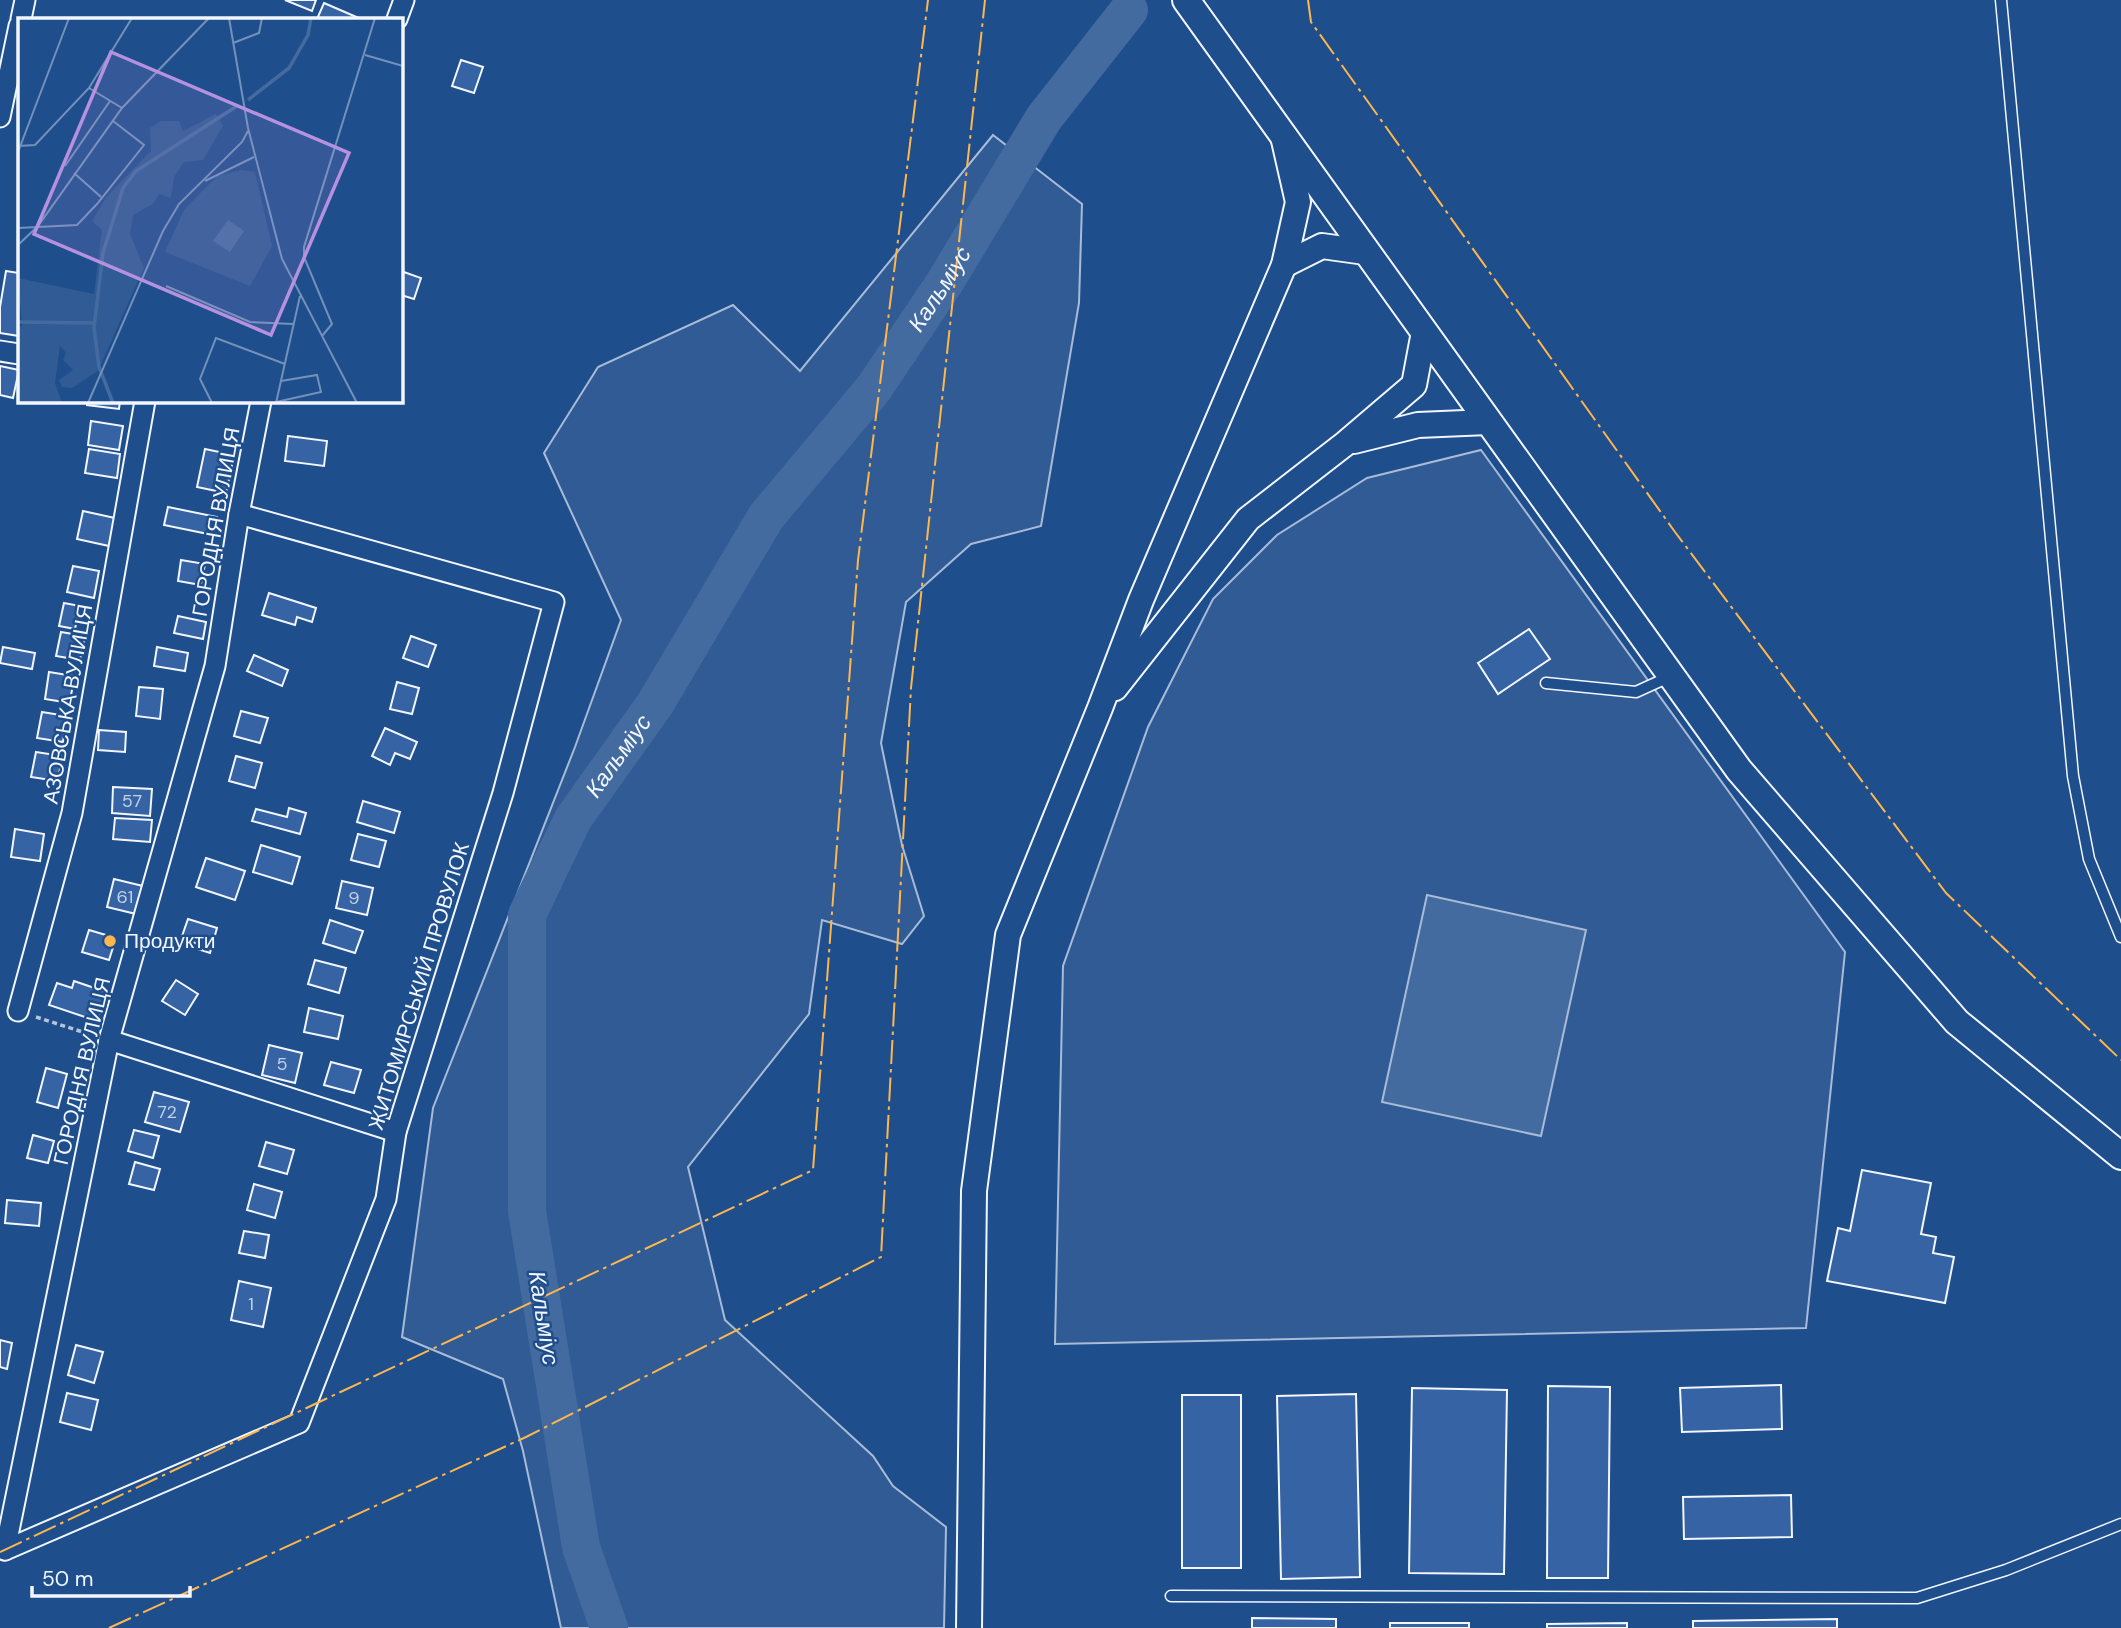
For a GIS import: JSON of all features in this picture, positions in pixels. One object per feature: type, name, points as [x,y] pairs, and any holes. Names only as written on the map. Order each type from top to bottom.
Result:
[{"type":"main road","points":[[1186,0],[1739,770],[1957,1022],[2121,1156]]},
{"type":"street","points":[[21,18],[25,0]]},
{"type":"street","points":[[397,18],[404,0]]},
{"type":"street","points":[[0,117],[18,31]]},
{"type":"street","points":[[969,1628],[974,1191],[1008,935],[1100,708],[1140,600],[1284,265],[1298,202],[1283,136]]},
{"type":"street","points":[[1284,265],[1322,246],[1366,251]]},
{"type":"street","points":[[1100,708],[1248,519],[1346,443],[1414,385],[1424,332]]},
{"type":"street","points":[[0,351],[18,354]]},
{"type":"street","name":"АЗОВСЬКА ВУЛИЦЯ","points":[[18,1011],[72,813],[145,402]]},
{"type":"street","name":"ГОРОДНЯ ВУЛИЦЯ","points":[[2,1554],[109,1040],[215,666],[239,514],[261,402]]},
{"type":"street","points":[[1346,443],[1418,425],[1488,422]]},
{"type":"street","name":"ЖИТОМИРСЬКИЙ ПРОВУЛОК","points":[[2,1554],[299,1423],[386,1199],[396,1132],[503,793],[554,601],[239,514]]},
{"type":"street","points":[[109,1040],[396,1132]]},
{"type":"lane","points":[[2001,0],[2073,776],[2089,859],[2121,937]]},
{"type":"lane","points":[[1546,683],[1636,692],[1671,676]]},
{"type":"lane","points":[[1171,1596],[1917,1598],[2006,1570],[2121,1524]]},
{"type":"path","points":[[18,1011],[109,1040]]},
{"type":"shaded area","points":[[993,135],[1082,204],[1079,303],[1041,526],[971,544],[906,602],[881,743],[902,845],[924,916],[902,944],[822,920],[809,1014],[688,1167],[725,1320],[873,1456],[893,1486],[946,1527],[944,1628],[561,1628],[523,1451],[503,1379],[402,1337],[433,1108],[575,747],[621,620],[544,453],[598,367],[733,305],[800,371]]},
{"type":"shaded area","points":[[1481,450],[1845,952],[1806,1328],[1055,1344],[1063,966],[1148,727],[1213,599],[1277,535],[1367,478]]},
{"type":"shaded area","points":[[1427,895],[1586,930],[1541,1136],[1382,1102]]},
{"type":"building","points":[[285,0],[316,0],[312,11]]},
{"type":"building","points":[[324,3],[359,18],[317,18]]},
{"type":"building","points":[[461,60],[483,67],[474,93],[452,86]]},
{"type":"building","points":[[6,271],[18,273],[18,336],[0,333],[0,307]]},
{"type":"building","points":[[402,271],[421,278],[414,299],[402,295]]},
{"type":"building","points":[[0,366],[18,370],[13,398],[0,395]]},
{"type":"building","points":[[87,402],[120,402],[119,409],[87,405]]},
{"type":"building","points":[[91,421],[123,426],[119,450],[88,445]]},
{"type":"building","points":[[288,436],[327,441],[324,466],[285,461]]},
{"type":"building","points":[[89,449],[120,454],[117,478],[85,473]]},
{"type":"building","points":[[205,449],[234,455],[226,493],[197,487]]},
{"type":"building","points":[[168,507],[217,517],[213,535],[164,525]]},
{"type":"building","points":[[83,511],[115,518],[109,546],[77,539]]},
{"type":"building","points":[[181,560],[205,564],[201,585],[178,581]]},
{"type":"building","points":[[73,566],[99,571],[94,598],[67,592]]},
{"type":"building","points":[[269,593],[316,608],[312,622],[297,617],[295,625],[262,615]]},
{"type":"building","points":[[64,603],[80,606],[75,629],[59,626]]},
{"type":"building","points":[[178,616],[206,622],[203,639],[174,633]]},
{"type":"building","points":[[1529,629],[1550,659],[1498,694],[1478,663]]},
{"type":"building","points":[[61,632],[85,636],[80,660],[56,656]]},
{"type":"building","points":[[411,636],[436,645],[428,667],[403,658]]},
{"type":"building","points":[[3,647],[35,653],[32,669],[0,663]]},
{"type":"building","points":[[157,647],[188,653],[185,671],[154,666]]},
{"type":"building","points":[[254,655],[288,670],[282,686],[247,671]]},
{"type":"building","points":[[49,672],[74,676],[70,703],[45,699]]},
{"type":"building","points":[[397,682],[419,688],[412,714],[390,709]]},
{"type":"building","points":[[139,687],[163,689],[160,719],[136,716]]},
{"type":"building","points":[[241,711],[268,718],[260,743],[234,736]]},
{"type":"building","points":[[42,712],[67,716],[63,742],[37,738]]},
{"type":"building","points":[[385,728],[417,742],[410,759],[395,753],[390,765],[372,756]]},
{"type":"building","points":[[99,730],[126,732],[125,752],[98,750]]},
{"type":"building","points":[[36,752],[62,756],[58,781],[31,777]]},
{"type":"building","points":[[236,756],[262,763],[255,788],[229,781]]},
{"type":"building","points":[[113,787],[152,789],[150,816],[112,813]]},
{"type":"building","points":[[363,801],[400,812],[394,833],[357,822]]},
{"type":"building","points":[[289,808],[306,813],[300,834],[252,821],[256,809],[287,817]]},
{"type":"building","points":[[115,818],[152,820],[150,842],[113,839]]},
{"type":"building","points":[[15,829],[44,834],[40,861],[11,857]]},
{"type":"building","points":[[358,834],[386,841],[379,867],[351,860]]},
{"type":"building","points":[[261,845],[300,857],[292,884],[253,872]]},
{"type":"building","points":[[206,858],[245,871],[235,900],[196,887]]},
{"type":"building","points":[[114,879],[143,886],[136,914],[107,907]]},
{"type":"building","points":[[342,881],[373,888],[367,915],[336,908]]},
{"type":"building","points":[[188,919],[217,928],[210,953],[198,949],[199,944],[181,939]]},
{"type":"building","points":[[330,920],[363,931],[355,953],[323,943]]},
{"type":"building","points":[[89,930],[116,938],[109,960],[82,952]]},
{"type":"building","points":[[315,960],[346,968],[339,993],[308,984]]},
{"type":"building","points":[[176,980],[198,994],[185,1015],[162,1001]]},
{"type":"building","points":[[74,981],[106,992],[97,1021],[49,1005],[57,983],[72,988]]},
{"type":"building","points":[[309,1008],[343,1016],[338,1039],[304,1032]]},
{"type":"building","points":[[269,1045],[302,1053],[295,1083],[262,1075]]},
{"type":"building","points":[[331,1062],[361,1070],[354,1093],[324,1085]]},
{"type":"building","points":[[46,1068],[67,1074],[58,1108],[37,1102]]},
{"type":"building","points":[[154,1092],[189,1102],[180,1132],[145,1122]]},
{"type":"building","points":[[134,1130],[159,1136],[153,1158],[128,1151]]},
{"type":"building","points":[[33,1135],[54,1141],[48,1163],[27,1158]]},
{"type":"building","points":[[266,1142],[294,1150],[287,1174],[259,1166]]},
{"type":"building","points":[[135,1162],[160,1169],[154,1190],[129,1184]]},
{"type":"building","points":[[1862,1170],[1931,1183],[1921,1234],[1936,1237],[1933,1253],[1954,1257],[1945,1303],[1827,1281],[1838,1228],[1850,1231]]},
{"type":"building","points":[[254,1184],[282,1192],[275,1218],[247,1210]]},
{"type":"building","points":[[7,1200],[41,1203],[39,1226],[5,1223]]},
{"type":"building","points":[[244,1231],[269,1235],[265,1258],[239,1253]]},
{"type":"building","points":[[239,1281],[271,1288],[263,1327],[231,1320]]},
{"type":"building","points":[[0,1340],[12,1343],[7,1369],[0,1367]]},
{"type":"building","points":[[76,1345],[103,1352],[94,1383],[68,1375]]},
{"type":"building","points":[[1781,1385],[1782,1429],[1682,1432],[1680,1388]]},
{"type":"building","points":[[1548,1386],[1610,1387],[1608,1578],[1547,1578]]},
{"type":"building","points":[[1412,1388],[1507,1390],[1504,1574],[1409,1573]]},
{"type":"building","points":[[67,1393],[98,1400],[91,1430],[60,1422]]},
{"type":"building","points":[[1356,1394],[1360,1577],[1281,1579],[1277,1396]]},
{"type":"building","points":[[1182,1395],[1241,1395],[1241,1568],[1182,1568]]},
{"type":"building","points":[[1791,1495],[1792,1537],[1684,1539],[1683,1497]]},
{"type":"building","points":[[1252,1618],[1336,1619],[1336,1628],[1252,1628]]},
{"type":"building","points":[[1837,1619],[1837,1628],[1693,1628],[1693,1621]]},
{"type":"building","points":[[1390,1623],[1469,1623],[1469,1628],[1390,1628]]},
{"type":"building","points":[[1627,1623],[1627,1628],[1547,1628],[1547,1624]]},
{"type":"waterway","name":"Кальміус","points":[[609,1628],[581,1547],[527,1211],[527,915],[573,819],[655,704],[766,517],[874,388],[945,282],[1044,118],[1129,10]]},
{"type":"power","points":[[0,1552],[813,1170],[858,560],[928,0]]},
{"type":"power","points":[[109,1628],[526,1437],[881,1257],[911,688],[985,0]]},
{"type":"power","points":[[1308,0],[1311,22],[1675,532],[1946,893],[2121,1060]]},
{"type":"place","name":"Продукти","points":[[110,941]]}]
